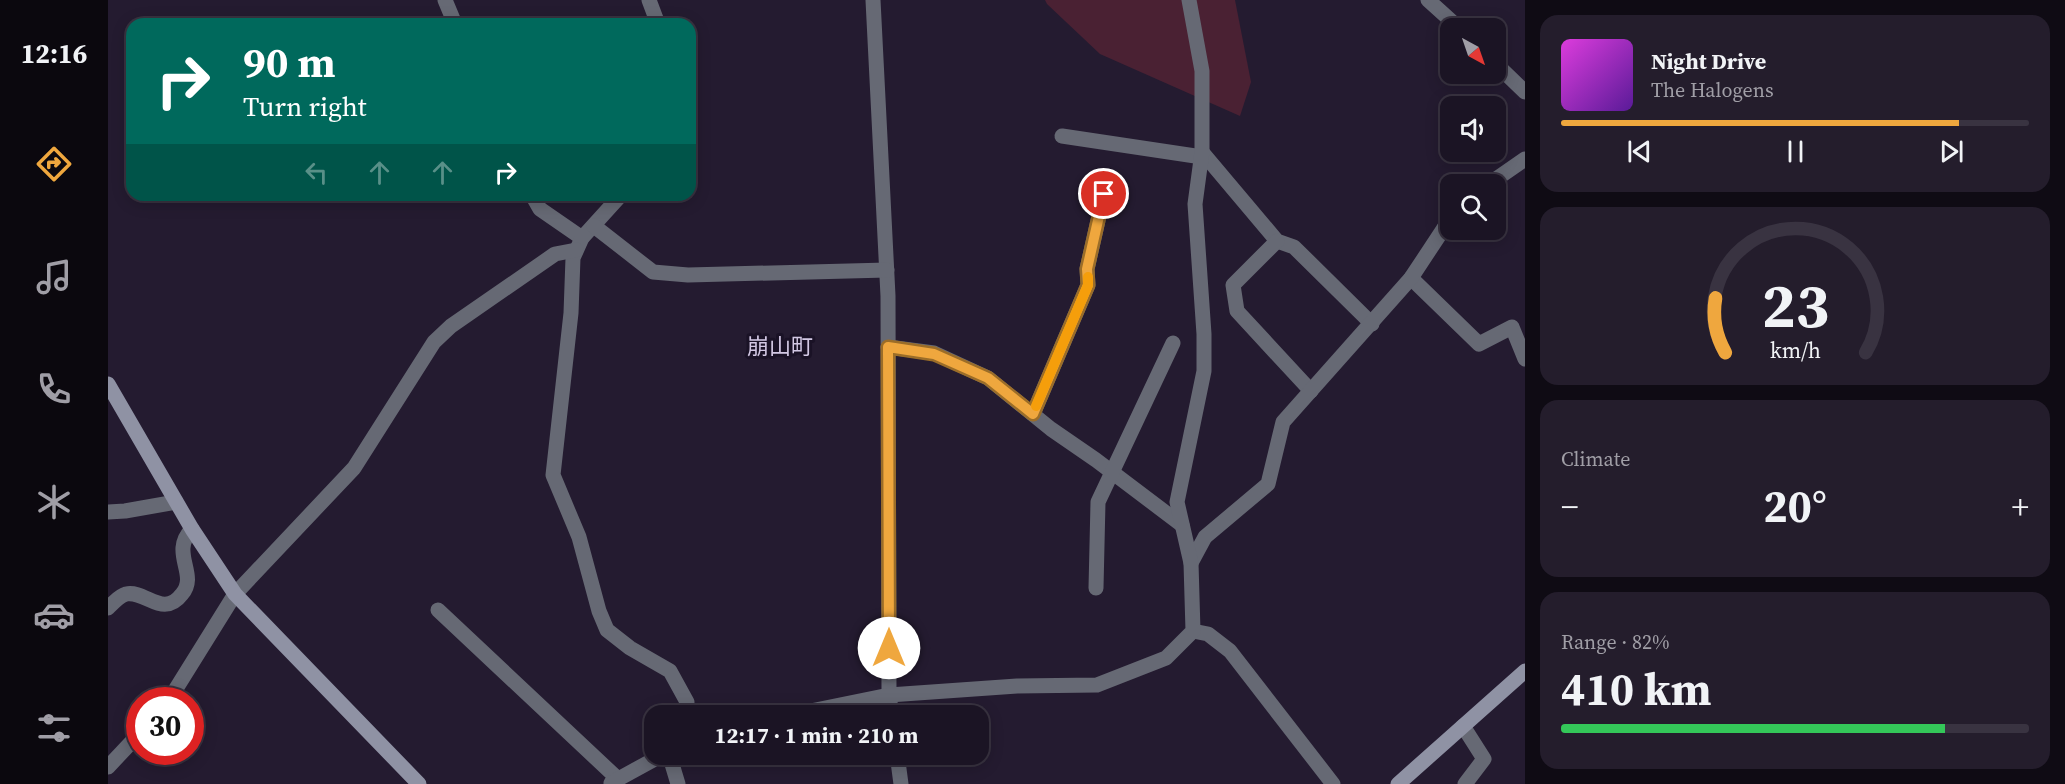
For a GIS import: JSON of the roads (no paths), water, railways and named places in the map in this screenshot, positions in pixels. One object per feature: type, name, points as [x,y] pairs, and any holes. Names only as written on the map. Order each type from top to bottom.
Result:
[{"type":"street","points":[[445,0],[452,18]]},
{"type":"street","points":[[649,0],[656,18]]},
{"type":"street","points":[[873,0],[887,270],[890,705]]},
{"type":"street","points":[[840,705],[889,695],[1017,686],[1097,685],[1166,658],[1193,631],[1191,563],[1177,502],[1204,371],[1204,334],[1195,204],[1202,154],[1202,71],[1189,0]]},
{"type":"street","points":[[1428,0],[1447,18]]},
{"type":"street","points":[[1506,74],[1525,92]]},
{"type":"street","points":[[1062,136],[1202,154],[1278,241],[1294,247],[1372,324]]},
{"type":"street","points":[[1503,174],[1525,159]]},
{"type":"street","points":[[1033,414],[1088,285],[1087,269],[1104,194]]},
{"type":"street","points":[[536,201],[540,208],[579,244]]},
{"type":"street","points":[[616,201],[579,244],[573,258],[571,313],[553,476],[579,537],[599,611],[607,630],[630,648],[670,671],[687,702],[686,705]]},
{"type":"street","points":[[594,226],[653,272],[688,275],[887,270]]},
{"type":"street","points":[[1191,563],[1205,537],[1268,484],[1283,422],[1411,278],[1440,234]]},
{"type":"street","points":[[1278,241],[1233,285],[1237,310],[1311,392]]},
{"type":"street","points":[[177,687],[235,594],[354,468],[434,342],[451,326],[555,254],[579,244]]},
{"type":"street","points":[[1411,278],[1479,344],[1512,327],[1525,359]]},
{"type":"street","points":[[1096,588],[1098,502],[1173,343]]},
{"type":"street","points":[[888,347],[934,354],[988,378],[1182,525]]},
{"type":"street","points":[[108,384],[176,502],[235,594],[419,784]]},
{"type":"street","points":[[108,512],[176,502]]},
{"type":"street","points":[[108,608],[126,594],[137,595],[155,604],[166,604],[175,601],[183,594],[187,586],[187,575],[182,545],[192,528]]},
{"type":"street","points":[[438,610],[613,782],[645,765]]},
{"type":"street","points":[[1193,631],[1208,634],[1230,651],[1333,784]]},
{"type":"street","points":[[1398,784],[1525,670]]},
{"type":"street","points":[[1462,726],[1484,759],[1465,784]]},
{"type":"street","points":[[108,767],[126,748]]},
{"type":"street","points":[[670,765],[678,784]]},
{"type":"street","points":[[898,765],[901,784]]},
{"type":"district","name":"崩山町","points":[[780,346]]}]
